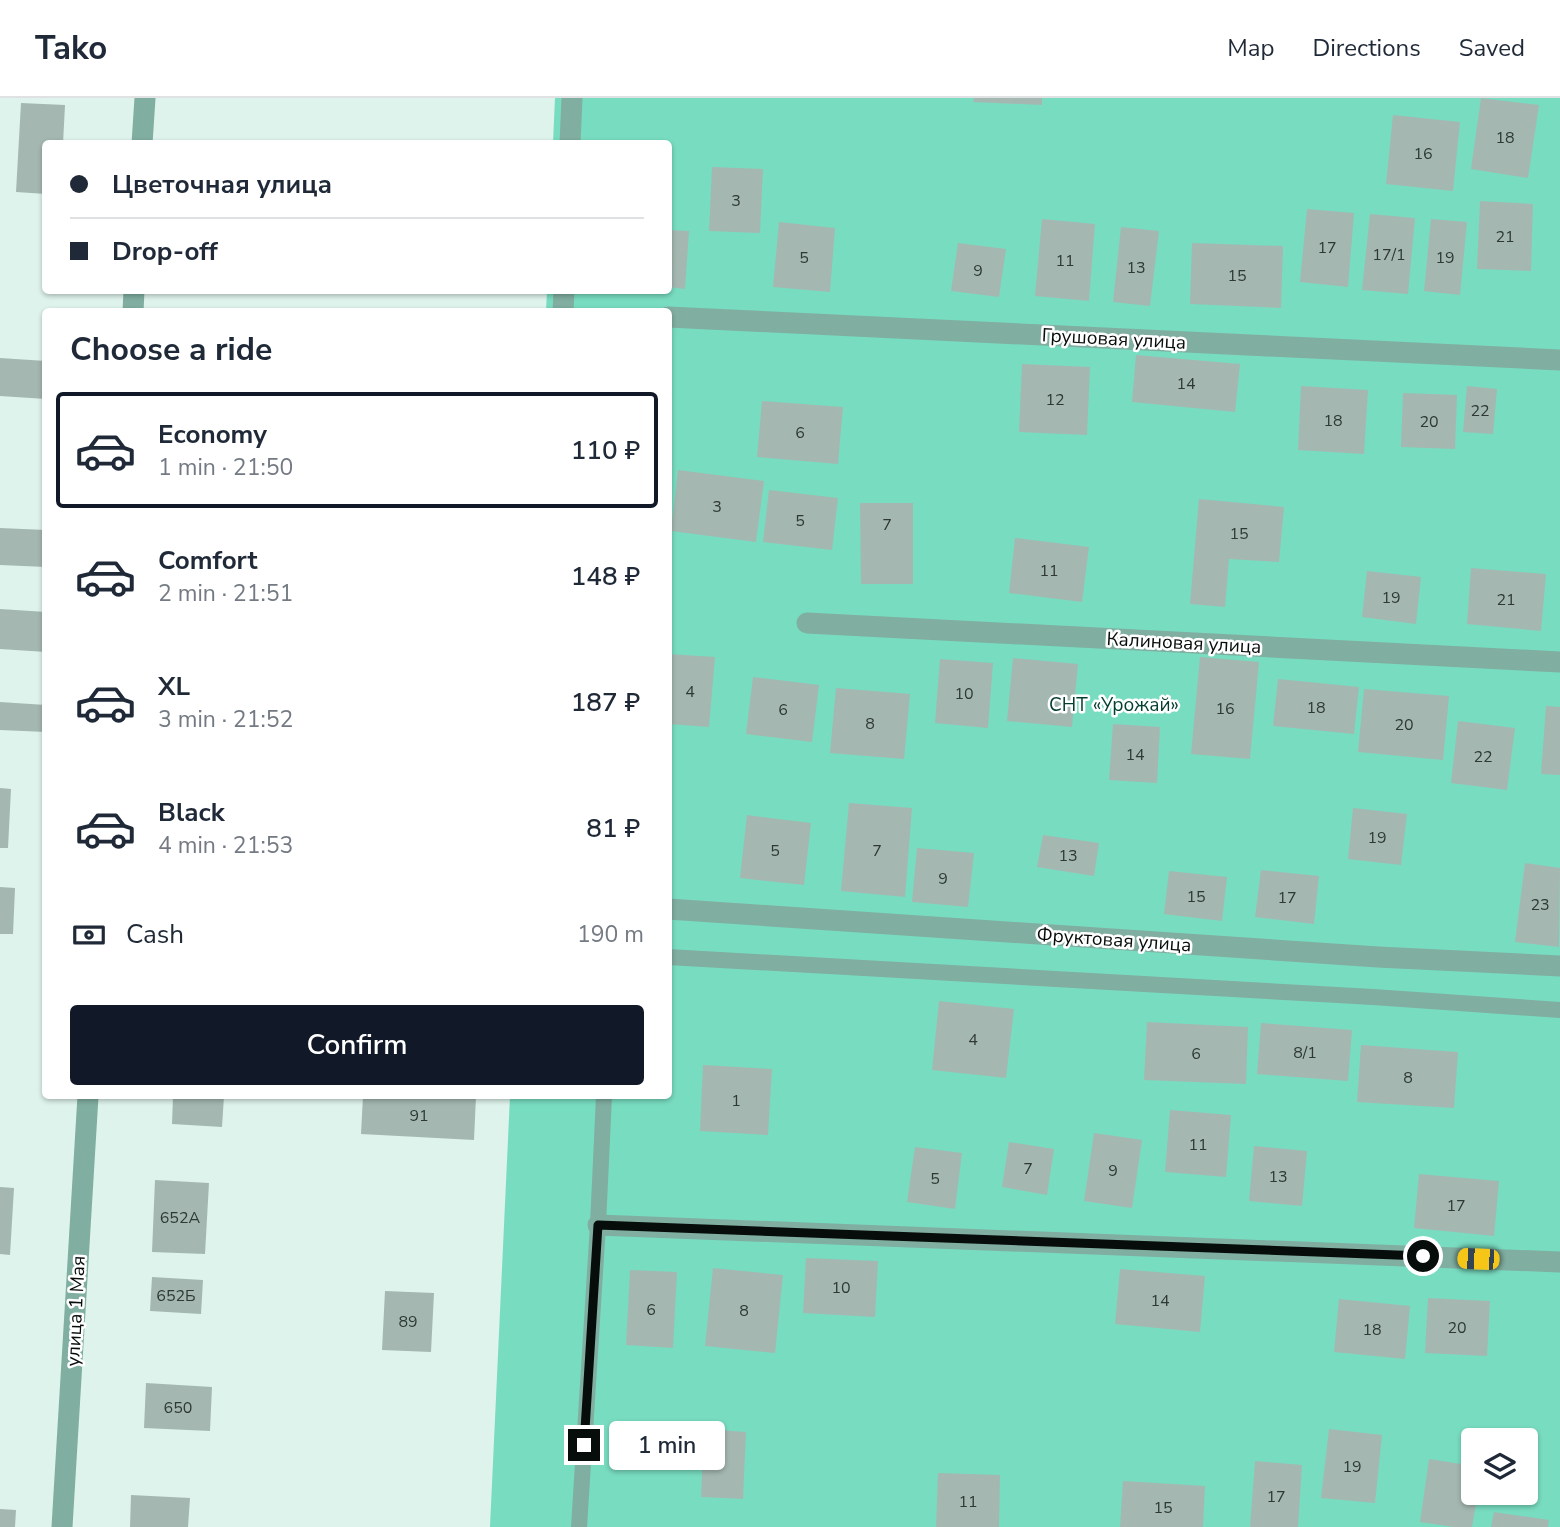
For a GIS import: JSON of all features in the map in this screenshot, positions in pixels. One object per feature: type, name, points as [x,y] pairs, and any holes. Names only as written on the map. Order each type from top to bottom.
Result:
[{"type":"street","points":[[142,140],[145,98]]},
{"type":"street","points":[[570,140],[572,98]]},
{"type":"street","name":"Грушовая улица","points":[[672,317],[1560,360]]},
{"type":"street","name":"Калиновая улица","points":[[807,623],[1560,662]]},
{"type":"street","name":"Фруктовая улица","points":[[672,909],[1364,956],[1560,966]]},
{"type":"street","name":"улица 1 Мая","points":[[62,1527],[88,1099]]},
{"type":"street","points":[[598,1225],[1560,1262]]},
{"type":"lane","points":[[672,957],[1560,1010]]},
{"type":"lane","points":[[579,1527],[604,1099]]},
{"type":"green space","name":"СНТ «Урожай»","points":[[555,98],[1560,98],[1560,1527],[490,1527],[510,1099],[672,1099],[672,308],[546,308],[547,294],[672,294],[672,140],[553,140]]},
{"type":"building","points":[[974,98],[1042,98],[1042,105],[973,102]]},
{"type":"building","points":[[1481,98],[1539,105],[1528,178],[1471,169]]},
{"type":"building","points":[[21,103],[65,105],[63,140],[42,140],[42,194],[16,192]]},
{"type":"building","points":[[1393,115],[1460,122],[1453,191],[1386,184]]},
{"type":"building","points":[[712,167],[763,169],[760,233],[709,231]]},
{"type":"building","points":[[1480,201],[1533,204],[1531,271],[1477,269]]},
{"type":"building","points":[[1307,209],[1354,213],[1348,287],[1300,282]]},
{"type":"building","points":[[1370,214],[1415,218],[1408,294],[1362,290]]},
{"type":"building","points":[[1042,219],[1095,224],[1089,301],[1035,296]]},
{"type":"building","points":[[1431,219],[1467,222],[1460,295],[1424,291]]},
{"type":"building","points":[[779,222],[835,228],[830,292],[773,287]]},
{"type":"building","points":[[1121,227],[1159,231],[1150,306],[1113,302]]},
{"type":"building","points":[[672,230],[689,231],[685,289],[672,287]]},
{"type":"building","points":[[958,243],[1006,249],[999,297],[951,291]]},
{"type":"building","points":[[1192,243],[1283,246],[1281,308],[1190,304]]},
{"type":"building","points":[[1136,355],[1240,364],[1235,412],[1132,402]]},
{"type":"building","points":[[0,358],[42,361],[42,399],[0,396]]},
{"type":"building","points":[[1022,364],[1090,367],[1087,435],[1019,432]]},
{"type":"building","points":[[1301,386],[1368,390],[1364,454],[1298,450]]},
{"type":"building","points":[[1467,386],[1497,389],[1493,434],[1463,432]]},
{"type":"building","points":[[1403,393],[1457,395],[1455,449],[1401,447]]},
{"type":"building","points":[[762,401],[843,407],[838,464],[757,457]]},
{"type":"building","points":[[678,470],[764,481],[756,542],[672,531]]},
{"type":"building","points":[[769,490],[838,498],[832,550],[763,542]]},
{"type":"building","points":[[1199,499],[1284,507],[1279,562],[1229,559],[1225,607],[1190,604]]},
{"type":"building","points":[[860,503],[913,503],[913,584],[861,584]]},
{"type":"building","points":[[0,528],[42,530],[42,567],[0,565]]},
{"type":"building","points":[[1015,538],[1089,547],[1082,602],[1009,593]]},
{"type":"building","points":[[1471,568],[1546,574],[1541,631],[1467,624]]},
{"type":"building","points":[[1367,571],[1421,577],[1416,624],[1362,617]]},
{"type":"building","points":[[0,609],[42,612],[42,652],[0,649]]},
{"type":"building","points":[[672,654],[715,657],[709,727],[672,724]]},
{"type":"building","points":[[1200,657],[1259,662],[1250,759],[1191,754]]},
{"type":"building","points":[[1013,658],[1078,664],[1072,727],[1007,721]]},
{"type":"building","points":[[940,659],[993,663],[988,728],[935,723]]},
{"type":"building","points":[[753,677],[819,685],[812,742],[746,734]]},
{"type":"building","points":[[1278,679],[1359,687],[1354,734],[1273,726]]},
{"type":"building","points":[[836,688],[910,694],[904,759],[830,753]]},
{"type":"building","points":[[1364,689],[1449,696],[1443,760],[1358,752]]},
{"type":"building","points":[[0,702],[42,705],[42,732],[0,730]]},
{"type":"building","points":[[1546,706],[1560,707],[1560,775],[1541,774]]},
{"type":"building","points":[[1458,721],[1515,728],[1507,790],[1451,783]]},
{"type":"building","points":[[1113,724],[1160,727],[1157,783],[1109,780]]},
{"type":"building","points":[[0,788],[11,789],[8,848],[0,848]]},
{"type":"building","points":[[849,803],[912,808],[905,897],[841,891]]},
{"type":"building","points":[[1353,808],[1407,814],[1401,865],[1348,859]]},
{"type":"building","points":[[747,815],[811,823],[804,885],[740,878]]},
{"type":"building","points":[[1043,835],[1099,843],[1094,876],[1037,867]]},
{"type":"building","points":[[917,848],[974,853],[968,907],[912,902]]},
{"type":"building","points":[[1525,863],[1560,868],[1559,947],[1515,942]]},
{"type":"building","points":[[1261,870],[1319,876],[1314,924],[1255,917]]},
{"type":"building","points":[[1169,871],[1227,877],[1222,921],[1164,914]]},
{"type":"building","points":[[0,887],[15,888],[13,934],[0,934]]},
{"type":"building","points":[[939,1001],[1014,1009],[1006,1078],[932,1070]]},
{"type":"building","points":[[1147,1022],[1248,1027],[1246,1084],[1144,1080]]},
{"type":"building","points":[[1261,1023],[1352,1030],[1348,1081],[1257,1074]]},
{"type":"building","points":[[1361,1045],[1458,1052],[1454,1108],[1357,1102]]},
{"type":"building","points":[[703,1065],[772,1069],[768,1135],[700,1131]]},
{"type":"building","points":[[173,1099],[224,1099],[222,1127],[172,1124]]},
{"type":"building","points":[[363,1099],[476,1099],[474,1140],[361,1134]]},
{"type":"building","points":[[1170,1110],[1231,1115],[1226,1177],[1165,1172]]},
{"type":"building","points":[[1094,1133],[1142,1140],[1132,1208],[1084,1201]]},
{"type":"building","points":[[1009,1142],[1054,1149],[1047,1195],[1002,1187]]},
{"type":"building","points":[[1254,1146],[1307,1151],[1302,1206],[1249,1201]]},
{"type":"building","points":[[915,1147],[962,1153],[955,1209],[907,1202]]},
{"type":"building","points":[[1419,1174],[1499,1181],[1494,1236],[1414,1228]]},
{"type":"building","points":[[155,1180],[209,1183],[205,1254],[152,1252]]},
{"type":"building","points":[[0,1187],[14,1188],[10,1255],[0,1254]]},
{"type":"building","points":[[806,1258],[878,1261],[875,1317],[803,1313]]},
{"type":"building","points":[[713,1268],[783,1275],[775,1353],[705,1346]]},
{"type":"building","points":[[1120,1269],[1205,1276],[1200,1332],[1115,1324]]},
{"type":"building","points":[[630,1270],[677,1272],[673,1348],[626,1345]]},
{"type":"building","points":[[152,1277],[203,1280],[201,1314],[150,1311]]},
{"type":"building","points":[[385,1291],[434,1293],[431,1352],[382,1350]]},
{"type":"building","points":[[1428,1298],[1490,1301],[1487,1356],[1425,1353]]},
{"type":"building","points":[[1339,1299],[1410,1306],[1405,1359],[1334,1352]]},
{"type":"building","points":[[146,1383],[212,1387],[210,1431],[144,1428]]},
{"type":"building","points":[[704,1429],[746,1432],[743,1499],[701,1497]]},
{"type":"building","points":[[1329,1429],[1382,1435],[1375,1503],[1321,1498]]},
{"type":"building","points":[[1429,1459],[1461,1464],[1461,1505],[1476,1505],[1472,1527],[1420,1522]]},
{"type":"building","points":[[1255,1461],[1302,1465],[1298,1527],[1250,1527]]},
{"type":"building","points":[[938,1473],[1000,1475],[999,1527],[936,1527]]},
{"type":"building","points":[[1123,1481],[1205,1486],[1203,1527],[1120,1527]]},
{"type":"building","points":[[131,1495],[190,1498],[188,1527],[130,1527]]},
{"type":"building","points":[[0,1509],[16,1510],[15,1527],[0,1527]]},
{"type":"building","points":[[1494,1512],[1549,1520],[1548,1527],[1491,1527]]},
{"type":"route","points":[[584,1445],[598,1225],[1423,1256]]}]
